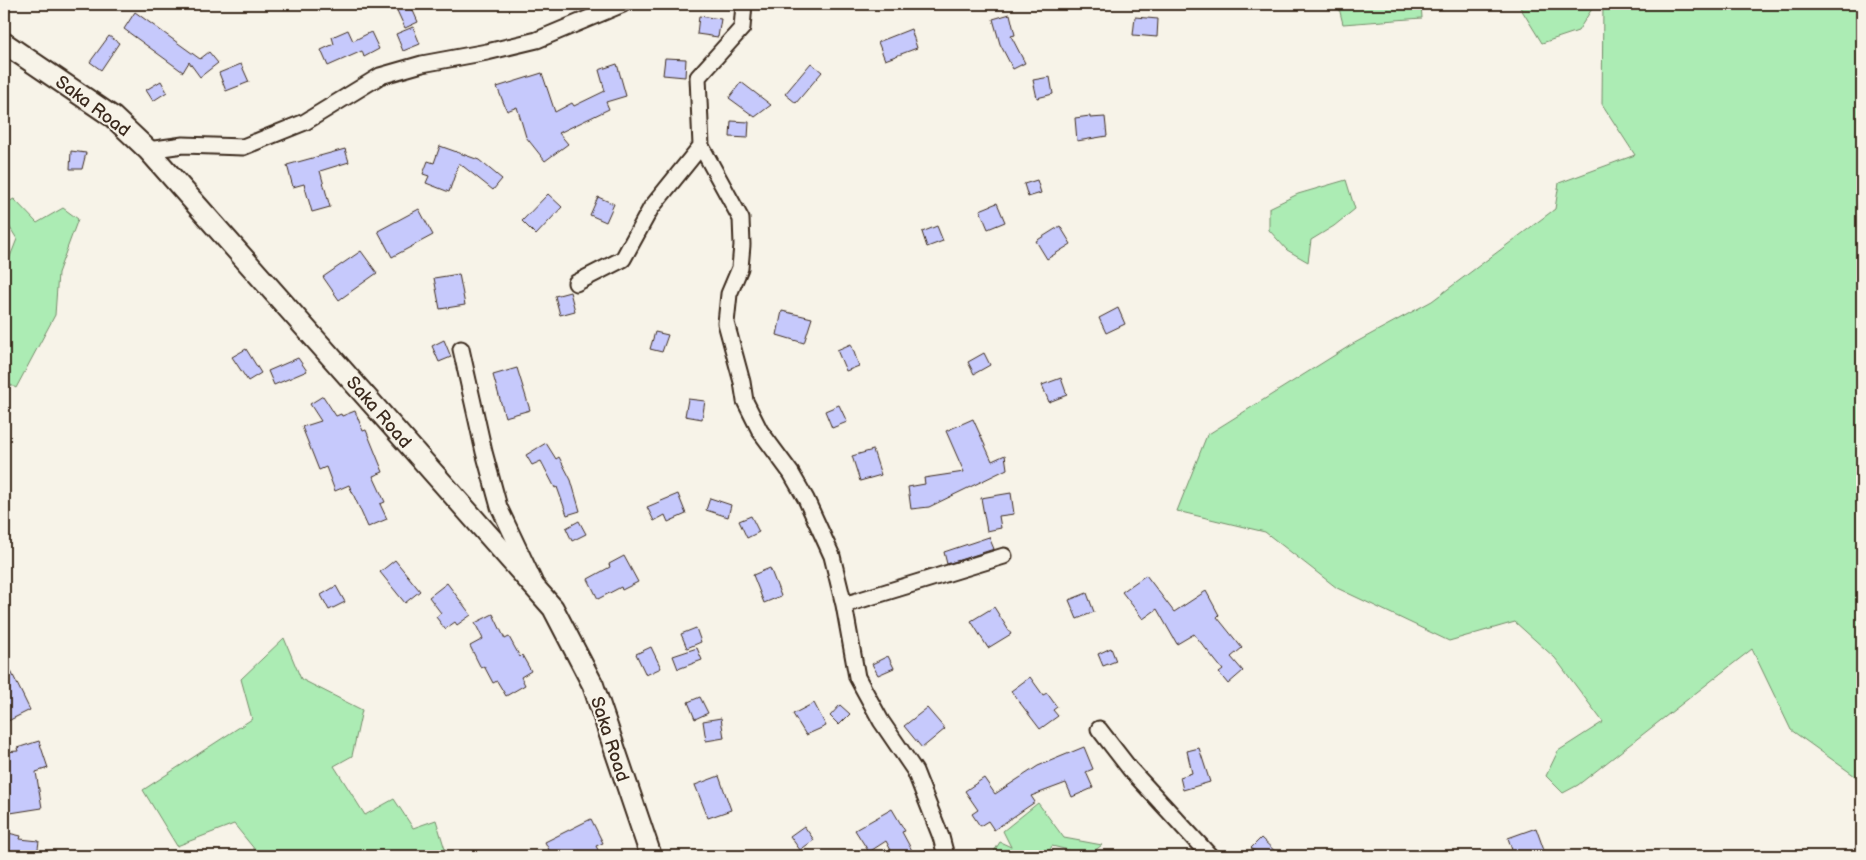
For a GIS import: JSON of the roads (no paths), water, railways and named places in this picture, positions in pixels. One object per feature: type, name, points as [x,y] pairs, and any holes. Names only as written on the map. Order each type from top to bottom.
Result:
[{"type":"main road","name":"Saka Road","points":[[4,43],[113,117],[148,150],[444,486],[535,585],[553,608],[593,685],[651,856]]},
{"type":"street","points":[[148,150],[184,145],[243,147],[304,122],[380,76],[422,64],[487,52],[537,40],[623,4]]},
{"type":"street","points":[[745,5],[742,28],[698,77],[701,146],[741,219],[742,245],[740,268],[729,294],[726,323],[742,382],[745,401],[760,430],[791,473],[806,499],[832,556],[844,605],[857,677],[881,721],[914,770],[946,856]]},
{"type":"street","points":[[576,283],[623,259],[651,208],[701,146]]},
{"type":"street","points":[[462,349],[484,452],[499,507],[526,560],[535,585]]},
{"type":"street","points":[[844,605],[1004,556]]},
{"type":"street","points":[[1099,729],[1130,769],[1210,856]]}]
